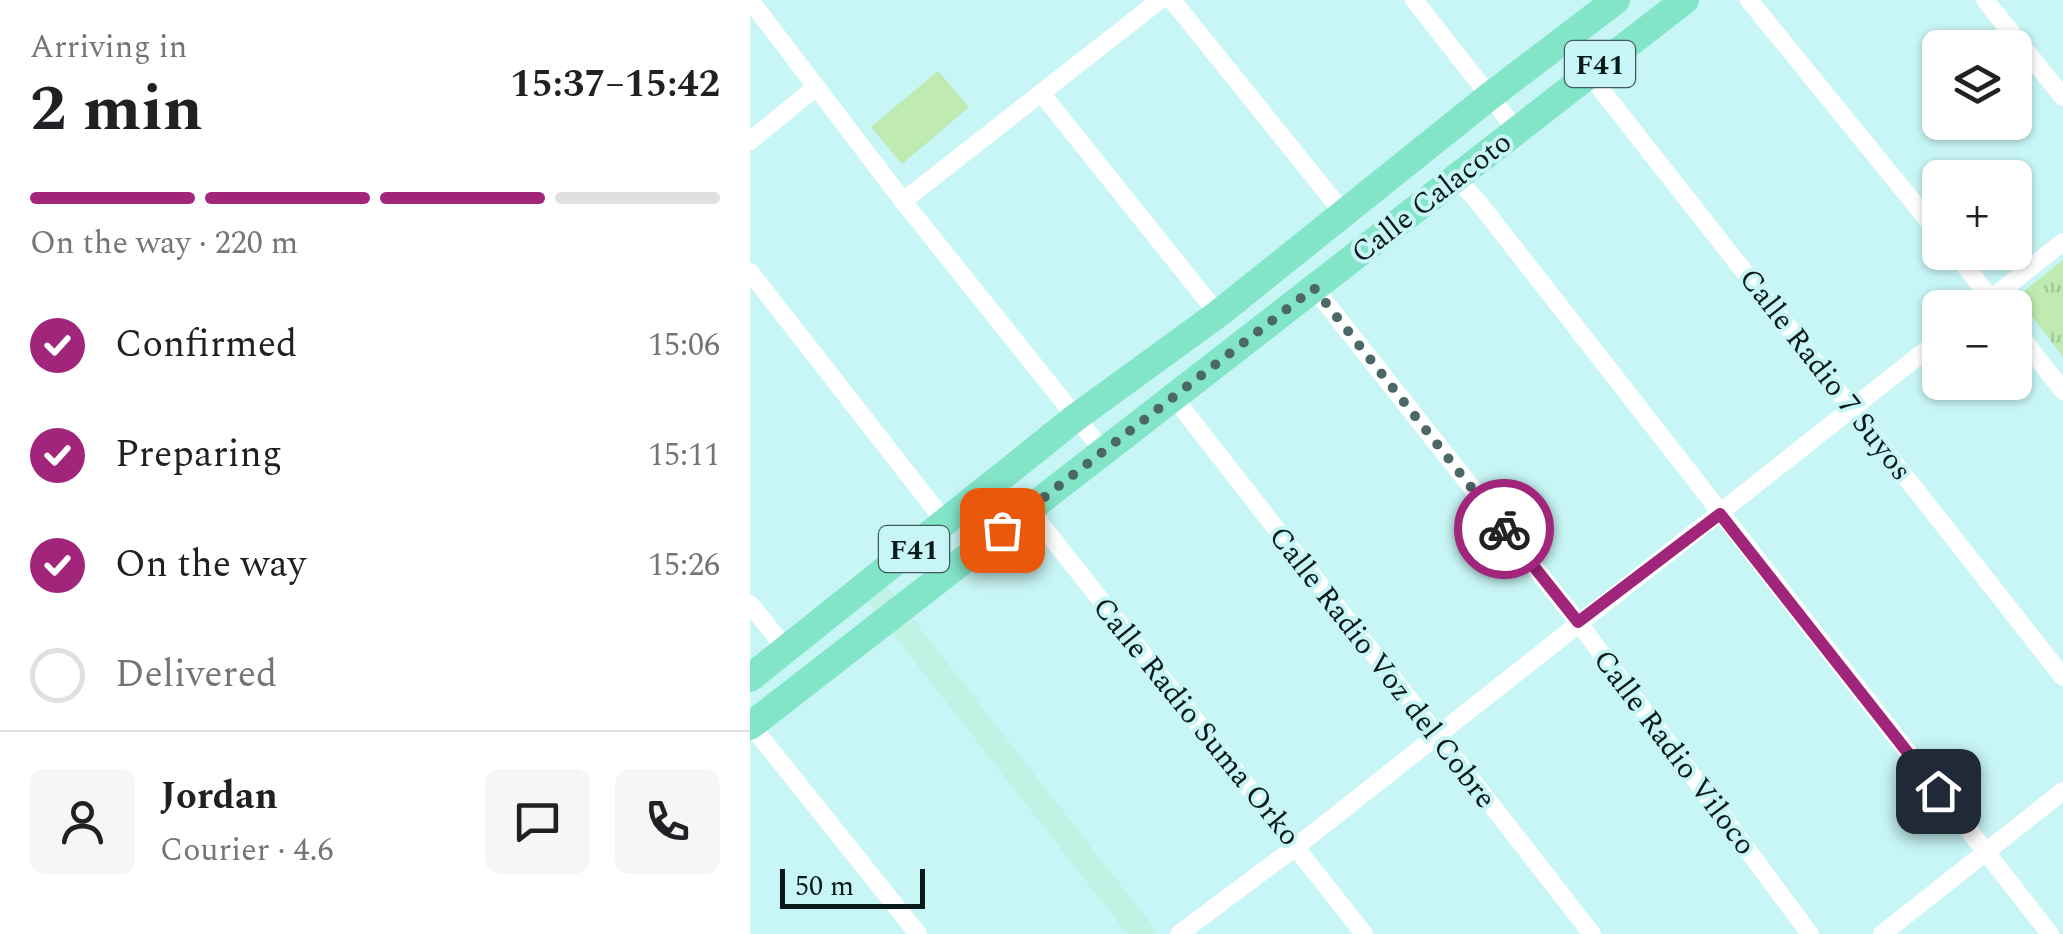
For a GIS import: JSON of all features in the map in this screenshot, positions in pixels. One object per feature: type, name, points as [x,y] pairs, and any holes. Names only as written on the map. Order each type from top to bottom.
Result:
[{"type":"main road","name":"Calle Calacoto","points":[[750,678],[1076,418],[1218,314],[1616,0]]},
{"type":"main road","name":"Calle Calacoto","points":[[750,725],[1685,0]]},
{"type":"street","points":[[750,0],[1103,451]]},
{"type":"street","points":[[903,200],[1160,0]]},
{"type":"street","points":[[1172,0],[1345,215]]},
{"type":"street","points":[[1414,0],[1516,131]]},
{"type":"street","points":[[1749,0],[1922,213]]},
{"type":"street","points":[[1986,0],[2063,98]]},
{"type":"street","name":"Calle Radio 7 Suyos","points":[[1588,73],[2063,677]]},
{"type":"street","points":[[750,142],[816,87]]},
{"type":"street","points":[[1042,94],[1218,314]]},
{"type":"street","points":[[1456,178],[2050,934]]},
{"type":"street","points":[[2006,290],[2063,242]]},
{"type":"street","points":[[750,272],[946,523]]},
{"type":"street","name":"Calle Radio Viloco","points":[[1314,288],[1578,622],[1810,934]]},
{"type":"street","points":[[2032,351],[2063,392]]},
{"type":"street","points":[[1179,934],[1297,846],[1922,354]]},
{"type":"street","name":"Calle Radio Voz del Cobre","points":[[1175,399],[1592,934]]},
{"type":"street","name":"Calle Radio Suma Orko","points":[[1029,509],[1364,934]]},
{"type":"street","points":[[870,584],[1143,934]]},
{"type":"street","points":[[750,604],[786,650]]},
{"type":"street","points":[[750,725],[918,934]]},
{"type":"street","points":[[1882,934],[2063,791]]},
{"type":"green space","points":[[938,71],[969,107],[902,164],[871,127]]},
{"type":"green space","points":[[2063,260],[2063,357],[2032,317],[2032,290],[2026,290]]},
{"type":"way so far","points":[[1002,530],[1314,288],[1504,529]]},
{"type":"route","points":[[1504,529],[1578,622],[1720,514],[1938,791]]}]
